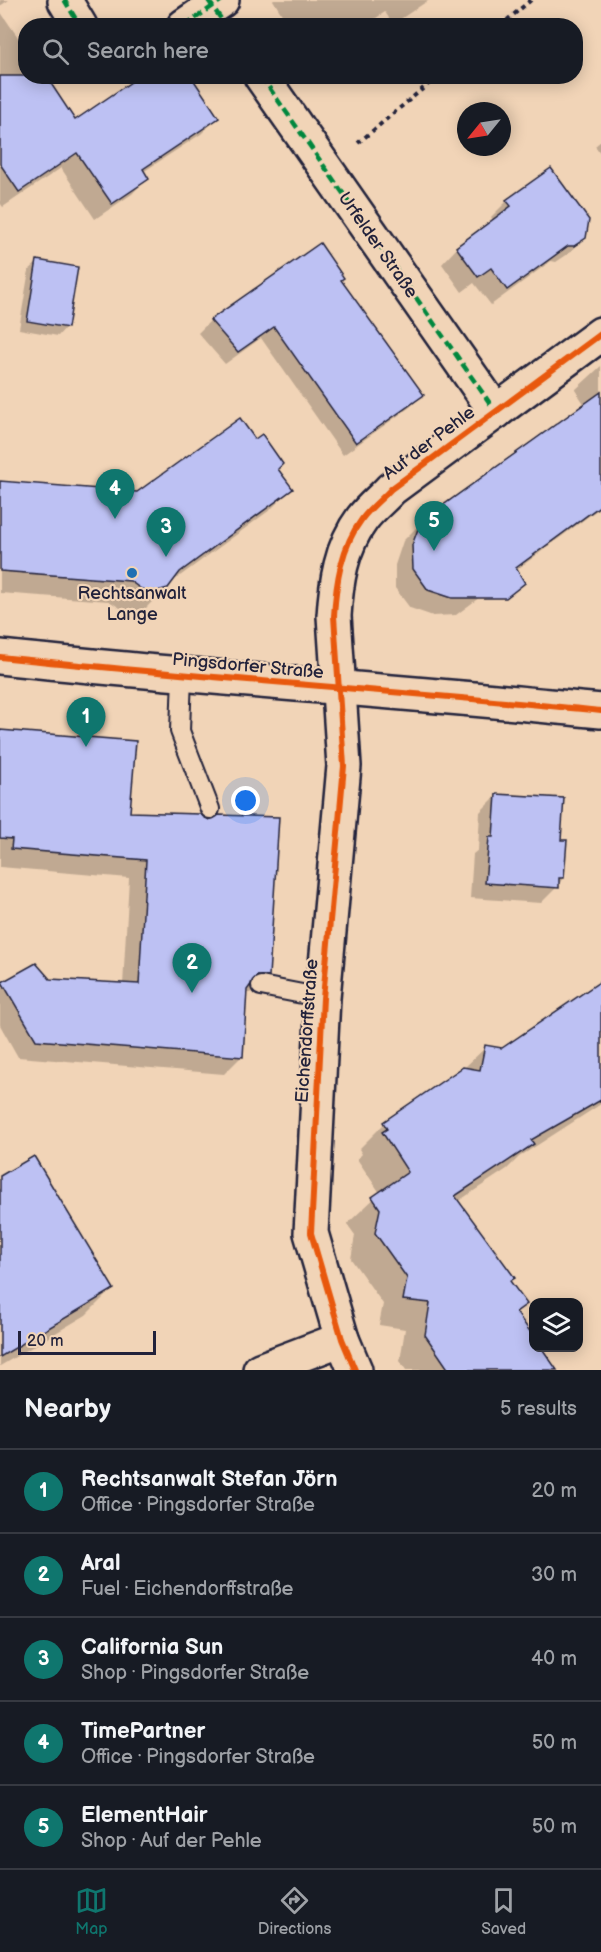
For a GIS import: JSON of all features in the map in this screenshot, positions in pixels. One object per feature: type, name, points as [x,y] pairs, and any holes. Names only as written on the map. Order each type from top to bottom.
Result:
[{"type":"street","points":[[67,0],[65,1],[75,18]]},
{"type":"street","points":[[199,18],[217,8]]},
{"type":"street","name":"Urfelder Straße","points":[[266,84],[324,170],[496,412]]},
{"type":"street","name":"Auf der Pehle","points":[[336,688],[335,594],[344,551],[362,519],[392,489],[601,334]]},
{"type":"street","name":"Pingsdorfer Straße","points":[[0,657],[182,676],[601,711]]},
{"type":"street","name":"Eichendorffstraße","points":[[336,688],[344,766],[323,999],[311,1233],[342,1339],[355,1370]]},
{"type":"street","points":[[260,1370],[342,1339]]},
{"type":"lane","points":[[182,676],[180,731],[210,809]]},
{"type":"lane","points":[[261,987],[323,999]]},
{"type":"path","points":[[510,18],[531,0]]},
{"type":"path","points":[[324,170],[428,84]]},
{"type":"building","points":[[0,76],[18,76],[18,84],[51,84],[75,120],[128,84],[196,84],[219,118],[143,169],[149,179],[112,204],[77,153],[19,192],[0,164]]},
{"type":"building","points":[[551,168],[589,220],[586,238],[574,246],[568,246],[507,290],[491,268],[478,277],[456,247],[511,206],[506,200]]},
{"type":"building","points":[[320,243],[344,278],[341,280],[424,395],[356,443],[274,327],[238,352],[210,320]]},
{"type":"building","points":[[37,260],[78,267],[68,328],[27,321]]},
{"type":"building","points":[[601,392],[601,505],[516,568],[525,583],[506,598],[452,598],[428,590],[413,569],[412,545],[421,521]]},
{"type":"building","points":[[240,418],[255,439],[262,434],[283,464],[278,469],[293,489],[180,572],[168,588],[154,592],[141,589],[130,581],[0,571],[0,481],[137,492]]},
{"type":"building","points":[[0,730],[136,741],[130,812],[200,814],[209,820],[219,815],[279,817],[269,976],[257,976],[247,990],[243,1057],[36,1040],[2,982],[36,963],[50,979],[139,984],[146,860],[11,849],[12,839],[0,838]]},
{"type":"building","points":[[496,794],[564,798],[561,840],[567,840],[564,878],[559,878],[559,888],[485,883],[489,837],[493,837]]},
{"type":"building","points":[[601,981],[601,1100],[531,1140],[534,1144],[455,1196],[515,1278],[510,1281],[527,1304],[516,1312],[529,1330],[529,1352],[544,1352],[557,1370],[449,1370],[425,1335],[430,1303],[403,1300],[407,1278],[375,1233],[380,1209],[372,1197],[408,1172],[382,1132],[387,1129],[383,1122],[463,1067],[480,1070],[485,1045],[502,1048]]},
{"type":"building","points":[[34,1156],[114,1289],[0,1357],[0,1176]]},
{"type":"marked path","points":[[67,0],[65,1],[75,18]]},
{"type":"marked path","points":[[208,0],[220,18]]},
{"type":"marked path","points":[[196,18],[222,0]]},
{"type":"marked path","points":[[267,84],[496,412]]},
{"type":"cycle path","points":[[355,1370],[342,1339],[311,1233],[323,998],[344,766],[334,616],[336,591],[344,553],[365,515],[391,489],[601,334]]},
{"type":"cycle path","points":[[0,657],[601,711]]},
{"type":"place","name":"TimePartner","points":[[115,519]]},
{"type":"place","name":"ElementHair","points":[[434,551]]},
{"type":"place","name":"California Sun","points":[[166,557]]},
{"type":"place","name":"Rechtsanwalt Lange","points":[[132,573]]},
{"type":"place","name":"Rechtsanwalt Stefan Jörn","points":[[86,747]]},
{"type":"place","name":"Aral","points":[[192,993]]}]
